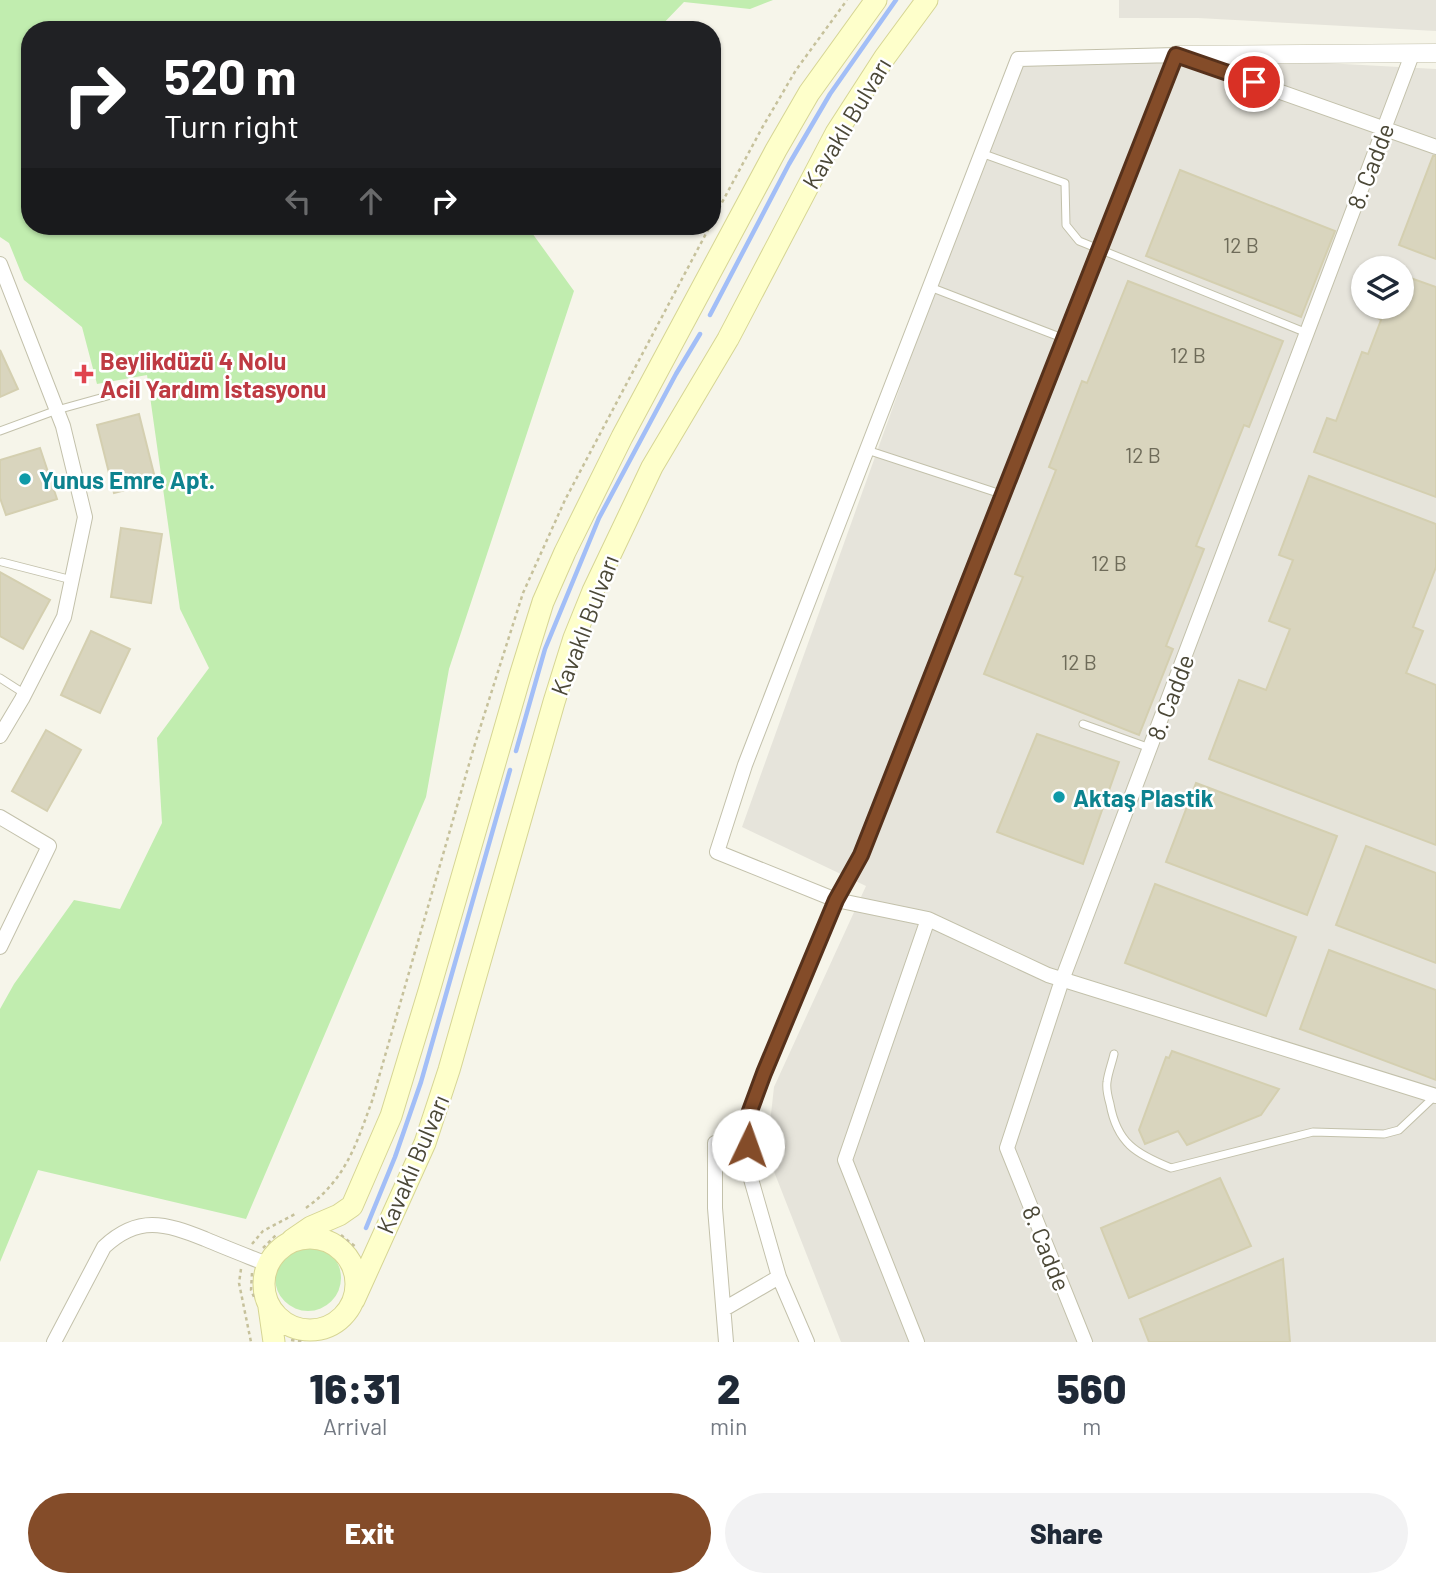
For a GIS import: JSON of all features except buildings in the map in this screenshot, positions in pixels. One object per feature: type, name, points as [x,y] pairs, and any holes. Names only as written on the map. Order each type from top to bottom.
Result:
[{"type":"main road","name":"Kavaklı Bulvarı","points":[[267,1264],[278,1249],[311,1227],[352,1206],[390,1116],[543,602],[622,437],[776,150],[809,93],[876,0]]},
{"type":"main road","name":"Kavaklı Bulvarı","points":[[332,1342],[429,1131],[449,1070],[554,702],[574,638],[593,591],[652,467],[727,339],[836,132],[885,57],[927,0]]},
{"type":"main road","name":"Kavaklı Bulvarı","points":[[292,1240],[307,1237],[323,1239],[337,1246],[348,1257],[355,1270],[356,1285],[350,1307]]},
{"type":"main road","points":[[267,1264],[263,1276],[263,1292],[279,1341]]},
{"type":"main road","points":[[269,1307],[279,1319],[291,1327],[306,1331],[328,1326],[350,1307]]},
{"type":"street","name":"8. Cadde","points":[[1085,1342],[1007,1147],[1062,980],[1413,52]]},
{"type":"street","points":[[1435,1096],[1062,980],[928,919],[836,900],[718,852],[745,765],[1018,59],[1436,53]]},
{"type":"street","points":[[1176,55],[1436,147]]},
{"type":"street","points":[[807,1342],[779,1277],[749,1172],[747,1119],[836,900],[861,855],[1176,55]]},
{"type":"street","points":[[0,264],[63,426],[85,517],[64,617],[25,694],[0,736]]},
{"type":"street","points":[[0,817],[49,846],[0,947]]},
{"type":"street","points":[[917,1342],[845,1160],[928,919]]},
{"type":"street","points":[[715,1143],[718,1263],[726,1342]]},
{"type":"street","points":[[54,1342],[103,1247],[115,1236],[133,1227],[165,1225],[267,1264]]},
{"type":"street","points":[[724,1309],[779,1277]]},
{"type":"lane","points":[[981,153],[1065,183],[1066,225],[1079,240],[1307,333]]},
{"type":"lane","points":[[929,287],[1065,339]]},
{"type":"lane","points":[[0,431],[57,410],[129,390]]},
{"type":"lane","points":[[866,450],[1004,495]]},
{"type":"lane","points":[[2,562],[72,580]]},
{"type":"lane","points":[[0,678],[25,694]]},
{"type":"lane","points":[[1083,724],[1150,748]]},
{"type":"lane","points":[[1114,1054],[1107,1082],[1111,1115],[1120,1137],[1129,1146],[1171,1168],[1313,1132],[1384,1134],[1399,1130],[1435,1096]]},
{"type":"path","points":[[721,205],[789,82],[847,0]]},
{"type":"path","points":[[251,1342],[239,1283],[250,1245],[263,1231],[279,1220],[302,1211],[320,1198],[338,1179],[354,1152],[394,1030],[478,734],[523,593],[565,500],[705,235]]},
{"type":"path","points":[[333,1228],[365,1254]]},
{"type":"path","points":[[279,1341],[305,1342]]},
{"type":"shaded area","points":[[1119,0],[1436,0],[1436,31],[1198,18],[1119,18]]},
{"type":"shaded area","points":[[1176,55],[1436,69],[1436,1342],[841,1342],[773,1169],[769,1132],[774,1087],[866,886],[742,827],[1018,59]]},
{"type":"green space","points":[[0,0],[773,0],[750,9],[684,2],[666,21],[21,21],[21,235],[534,235],[574,291],[449,669],[426,797],[246,1219],[38,1170],[0,1262],[0,1009],[14,984],[74,900],[120,909],[162,823],[157,738],[209,668],[180,609],[147,375],[97,384],[82,327],[24,280],[9,243],[0,237]]},
{"type":"green space","points":[[308,1245],[321,1248],[331,1255],[338,1265],[341,1278],[338,1291],[331,1301],[321,1308],[308,1311],[295,1308],[285,1301],[278,1291],[275,1278],[278,1265],[285,1255],[295,1248]]},
{"type":"waterway","points":[[710,315],[789,164],[830,94],[896,0]]},
{"type":"waterway","points":[[516,751],[545,649],[599,518],[700,334]]},
{"type":"waterway","points":[[366,1228],[395,1157],[421,1082],[510,770]]},
{"type":"place","name":"Beylikdüzü 4 Nolu Acil Yardım İstasyonu","points":[[84,374]]},
{"type":"place","name":"Yunus Emre Apt.","points":[[25,479]]},
{"type":"place","name":"Aktaş Plastik","points":[[1059,797]]},
{"type":"route","points":[[748,1145],[747,1119],[764,1073],[836,900],[861,855],[1176,55],[1254,82]]}]
